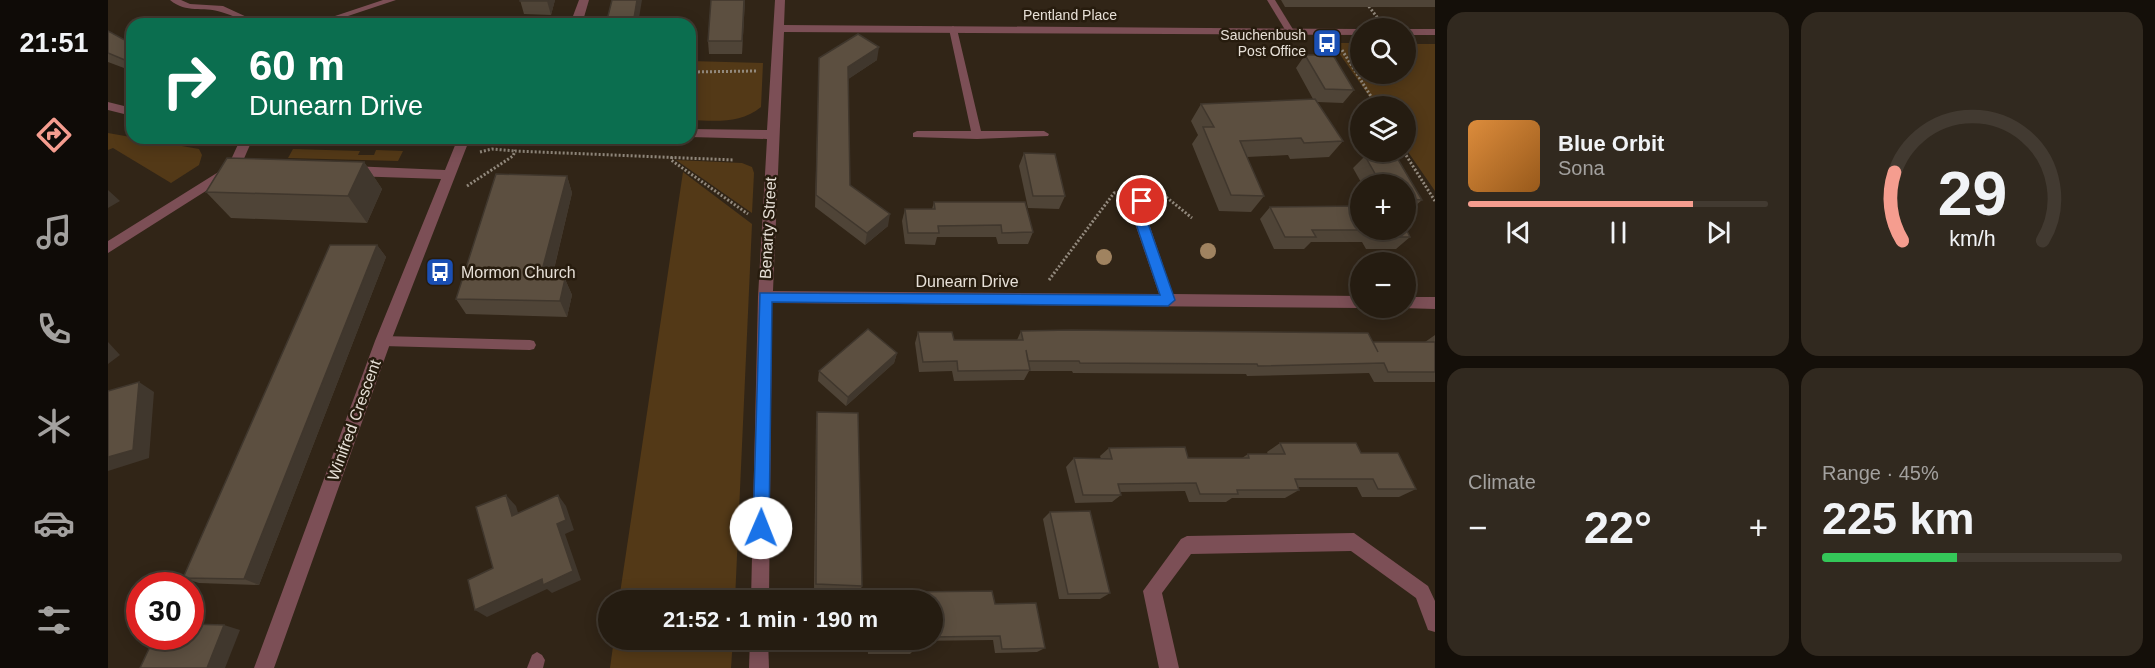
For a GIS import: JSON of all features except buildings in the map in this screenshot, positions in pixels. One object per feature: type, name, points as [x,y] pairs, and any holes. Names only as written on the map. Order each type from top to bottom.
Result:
[{"type":"street","points":[[578,18],[584,0]]},
{"type":"street","name":"Benarty Street","points":[[760,590],[765,297],[780,0]]},
{"type":"street","name":"Pentland Place","points":[[778,28],[1350,32]]},
{"type":"street","points":[[1416,32],[1435,32]]},
{"type":"street","points":[[108,106],[126,110]]},
{"type":"street","points":[[696,133],[773,135]]},
{"type":"street","points":[[108,248],[240,167],[246,144]]},
{"type":"street","name":"Winifred Crescent","points":[[264,668],[383,341],[462,144]]},
{"type":"street","points":[[342,171],[449,175]]},
{"type":"street","points":[[1140,195],[1137,209],[1168,300]]},
{"type":"street","name":"Dunearn Drive","points":[[765,297],[1350,302]]},
{"type":"street","points":[[1416,303],[1435,303]]},
{"type":"street","points":[[1169,668],[1152,591],[1187,545],[1354,543],[1422,592],[1435,623]]},
{"type":"street","points":[[759,650],[759,668]]},
{"type":"lane","points":[[174,0],[189,7],[219,9],[242,18]]},
{"type":"lane","points":[[334,18],[392,0]]},
{"type":"lane","points":[[1271,0],[1290,31]]},
{"type":"lane","points":[[953,29],[977,135]]},
{"type":"lane","points":[[916,135],[1044,134]]},
{"type":"lane","points":[[383,341],[530,345]]},
{"type":"path","points":[[1365,0],[1378,18]]},
{"type":"path","points":[[1331,32],[1371,96]]},
{"type":"path","points":[[696,72],[760,71]]},
{"type":"path","points":[[473,158],[480,152],[492,149],[734,160]]},
{"type":"path","points":[[462,189],[513,156],[515,151]]},
{"type":"path","points":[[672,157],[671,160],[768,229]]},
{"type":"path","points":[[1410,162],[1435,201]]},
{"type":"path","points":[[1050,283],[1049,278],[1114,193],[1140,195],[1160,192],[1192,218]]},
{"type":"shaded area","points":[[1332,43],[1350,43],[1350,69]]},
{"type":"shaded area","points":[[1416,44],[1435,44],[1435,191],[1415,162],[1416,96],[1369,96],[1361,84],[1416,84]]},
{"type":"shaded area","points":[[696,61],[763,63],[761,107],[736,119],[696,120]]},
{"type":"shaded area","points":[[108,133],[126,136],[126,144],[171,144],[199,149],[202,155],[199,165],[171,183],[113,148],[108,150]]},
{"type":"shaded area","points":[[293,149],[360,151],[358,155],[374,155],[376,150],[403,151],[398,161],[288,158]]},
{"type":"shaded area","points":[[676,160],[742,163],[752,167],[754,173],[752,213]]},
{"type":"shaded area","points":[[683,172],[752,224],[735,590],[620,590]]},
{"type":"shaded area","points":[[612,650],[732,650],[731,668],[610,668]]},
{"type":"place","name":"Sauchenbush Post Office","points":[[1327,43]]},
{"type":"place","name":"Mormon Church","points":[[440,272]]},
{"type":"route","points":[[761,528],[765,297],[1168,300],[1137,209],[1142,201]]}]
